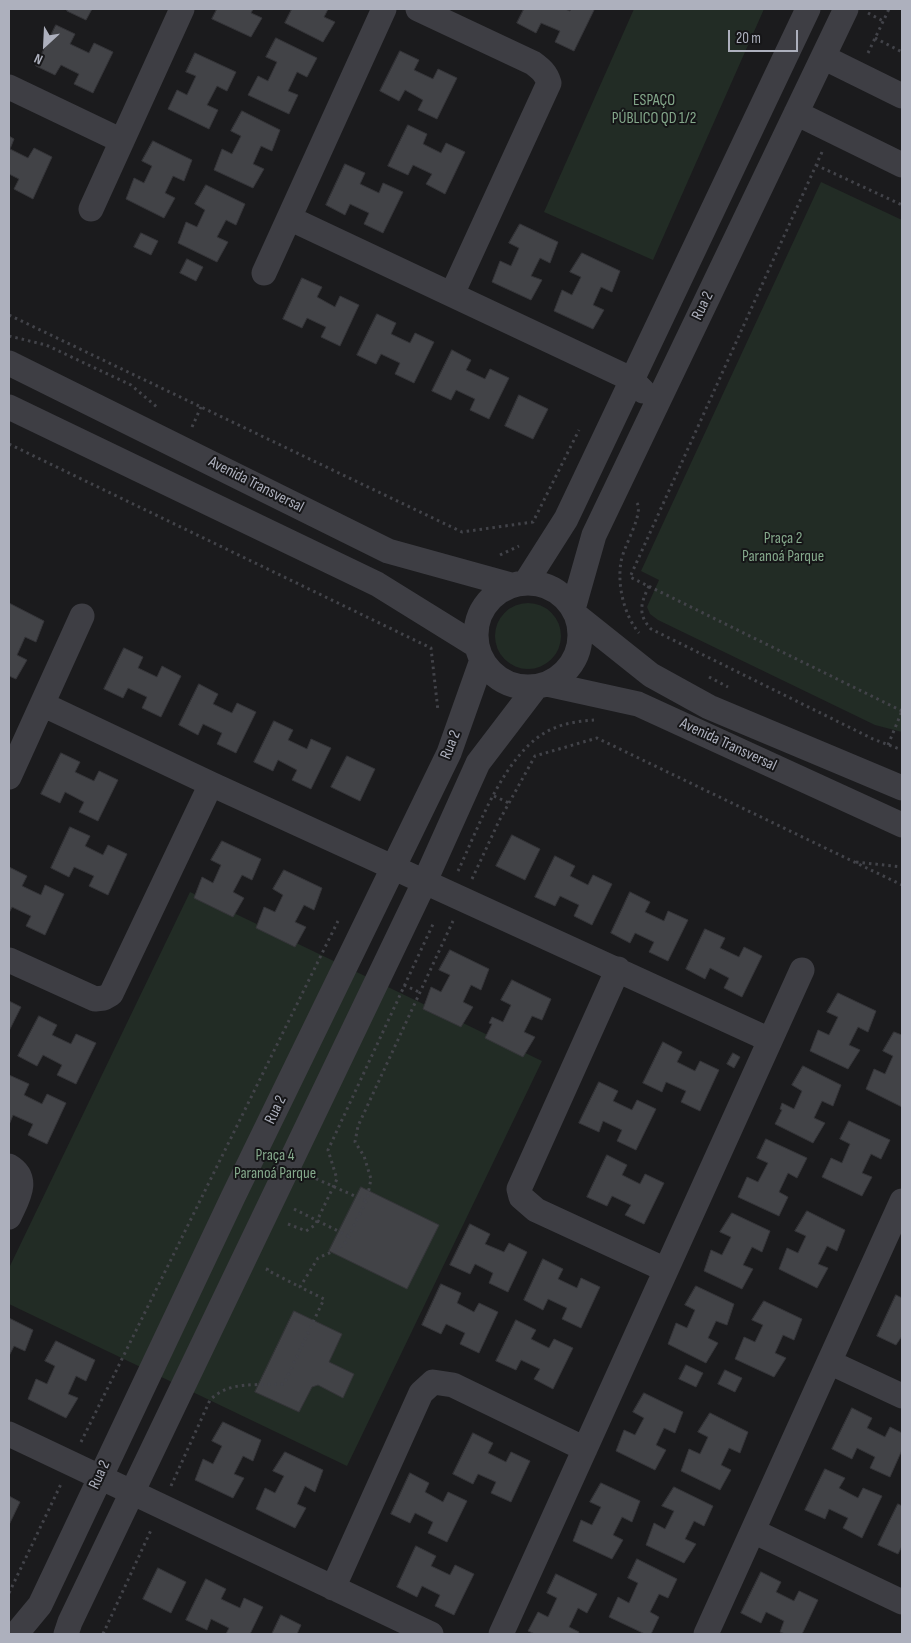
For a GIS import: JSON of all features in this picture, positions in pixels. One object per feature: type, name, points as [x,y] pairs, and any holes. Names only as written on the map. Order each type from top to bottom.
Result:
[{"type":"street","points":[[91,209],[182,9]]},
{"type":"street","points":[[264,273],[384,9]]},
{"type":"street","points":[[418,9],[542,68],[549,84],[452,294]]},
{"type":"street","name":"Rua 2","points":[[518,584],[566,519],[808,9]]},
{"type":"street","name":"Rua 2","points":[[575,612],[594,535],[846,9]]},
{"type":"street","points":[[823,57],[902,96]]},
{"type":"street","points":[[9,88],[122,141]]},
{"type":"street","points":[[796,113],[902,165]]},
{"type":"street","points":[[289,218],[631,379],[656,404]]},
{"type":"street","name":"Avenida Transversal","points":[[9,363],[388,551],[518,584],[540,584],[553,589],[565,597],[575,612],[651,675],[709,707],[902,788]]},
{"type":"street","name":"Avenida Transversal","points":[[9,407],[377,584],[479,653],[492,673],[505,682],[520,687],[542,685],[638,704],[902,825]]},
{"type":"street","points":[[479,653],[476,630],[479,616],[486,602],[498,592],[518,584]]},
{"type":"street","points":[[542,685],[561,676],[572,663],[579,648],[581,632],[575,612]]},
{"type":"street","points":[[9,777],[82,616]]},
{"type":"street","name":"Rua 2","points":[[16,1634],[40,1606],[392,867],[449,753],[479,653]]},
{"type":"street","name":"Rua 2","points":[[66,1634],[70,1622],[133,1492],[284,1204],[478,763],[542,685]]},
{"type":"street","points":[[42,704],[211,784],[770,1040]]},
{"type":"street","points":[[9,960],[95,999],[104,998],[111,994],[211,784]]},
{"type":"street","points":[[618,969],[519,1189],[521,1197],[536,1210],[666,1270]]},
{"type":"street","points":[[501,1634],[802,970]]},
{"type":"street","points":[[9,1166],[20,1177],[22,1185],[9,1217]]},
{"type":"street","points":[[706,1634],[902,1201]]},
{"type":"street","points":[[829,1362],[902,1396]]},
{"type":"street","points":[[333,1588],[421,1394],[433,1382],[453,1385],[585,1449]]},
{"type":"street","points":[[9,1434],[431,1634]]},
{"type":"street","points":[[753,1531],[902,1602]]},
{"type":"path","points":[[866,56],[889,9]]},
{"type":"path","points":[[875,38],[902,52]]},
{"type":"path","points":[[824,147],[630,577],[902,711],[888,745]]},
{"type":"path","points":[[816,165],[902,205]]},
{"type":"path","points":[[9,315],[462,532],[533,522],[580,429]]},
{"type":"path","points":[[9,336],[46,345],[131,386],[160,411]]},
{"type":"path","points":[[9,444],[431,648],[438,717]]},
{"type":"path","points":[[636,501],[639,512],[622,555],[621,586],[625,608],[633,625],[643,637]]},
{"type":"path","points":[[496,556],[504,555],[523,544]]},
{"type":"path","points":[[649,586],[640,603],[640,611],[644,622],[651,629],[888,745],[902,750]]},
{"type":"path","points":[[704,674],[737,691]]},
{"type":"path","points":[[300,1287],[318,1258],[336,1250],[346,1242],[366,1201],[371,1179],[364,1156],[355,1142],[358,1126],[456,896],[494,796],[520,755],[534,742],[552,729],[579,722],[598,720]]},
{"type":"path","points":[[287,1224],[306,1231],[317,1221],[337,1179],[328,1150],[456,896],[535,756],[597,738],[902,885]]},
{"type":"path","points":[[853,861],[902,867]]},
{"type":"path","points":[[9,1593],[70,1463],[341,914]]},
{"type":"path","points":[[307,1184],[311,1175],[366,1201]]},
{"type":"path","points":[[284,1204],[299,1201]]},
{"type":"path","points":[[284,1204],[348,1236]]},
{"type":"path","points":[[284,1204],[287,1224],[285,1232]]},
{"type":"path","points":[[103,1634],[210,1400],[219,1391],[243,1384],[264,1386],[284,1384],[324,1299],[267,1270],[271,1263]]},
{"type":"green space","name":"ESPAÇO PÚBLICO QD 1/2","points":[[634,9],[764,9],[653,260],[544,212]]},
{"type":"green space","name":"Praça 2 Paranoá Parque","points":[[821,182],[902,220],[902,732],[875,725],[658,620],[650,614],[647,607],[659,580],[641,571]]},
{"type":"green space","points":[[521,603],[535,603],[547,608],[556,617],[561,629],[559,649],[552,660],[535,669],[521,669],[509,664],[500,655],[495,643],[495,629],[500,617],[509,608]]},
{"type":"green space","name":"Praça 4 Paranoá Parque","points":[[190,892],[542,1061],[347,1466],[9,1304],[9,1268]]},
{"type":"building","points":[[68,9],[92,9],[86,20],[67,11]]},
{"type":"building","points":[[217,9],[253,9],[251,13],[262,18],[251,37],[212,19]]},
{"type":"building","points":[[292,9],[328,9],[324,17],[335,22],[323,42],[285,23]]},
{"type":"building","points":[[524,9],[594,10],[574,51],[555,42],[560,31],[541,23],[536,33],[517,23]]},
{"type":"building","points":[[56,25],[75,34],[70,44],[89,53],[94,43],[113,52],[93,93],[74,84],[79,74],[61,65],[55,75],[36,66]]},
{"type":"building","points":[[276,38],[317,58],[307,77],[297,72],[288,91],[298,95],[289,114],[248,95],[258,76],[268,81],[277,62],[266,57]]},
{"type":"building","points":[[400,51],[419,60],[414,70],[433,79],[438,69],[457,78],[437,119],[418,110],[423,100],[405,90],[399,101],[380,91]]},
{"type":"building","points":[[195,53],[236,72],[227,91],[217,86],[207,105],[218,110],[209,129],[168,109],[177,90],[187,95],[196,76],[186,72]]},
{"type":"building","points":[[242,111],[280,130],[272,151],[261,146],[253,164],[264,169],[253,188],[214,170],[222,149],[232,154],[241,136],[231,131]]},
{"type":"building","points":[[408,125],[427,134],[423,144],[441,153],[446,143],[465,152],[445,194],[426,184],[432,174],[413,165],[408,175],[388,166]]},
{"type":"building","points":[[9,136],[14,139],[10,149],[28,158],[34,148],[52,157],[33,199],[14,189],[19,179],[9,174]]},
{"type":"building","points":[[153,141],[192,160],[184,181],[173,176],[165,193],[175,198],[164,218],[126,199],[134,178],[144,183],[152,166],[142,161]]},
{"type":"building","points":[[345,164],[365,173],[360,184],[379,193],[383,183],[403,192],[383,233],[364,224],[369,213],[350,204],[345,215],[326,205]]},
{"type":"building","points":[[206,185],[245,204],[236,225],[226,220],[217,237],[228,242],[217,262],[178,243],[186,222],[197,227],[205,210],[195,204]]},
{"type":"building","points":[[520,224],[558,242],[550,263],[540,258],[531,276],[542,280],[531,300],[492,282],[500,261],[511,266],[519,248],[509,243]]},
{"type":"building","points":[[141,233],[158,241],[151,255],[134,247]]},
{"type":"building","points":[[582,253],[620,271],[612,292],[601,287],[593,305],[604,310],[593,329],[554,311],[562,290],[572,295],[581,277],[570,272]]},
{"type":"building","points":[[187,259],[203,267],[196,281],[180,273]]},
{"type":"building","points":[[302,278],[322,287],[317,297],[335,307],[340,296],[359,305],[340,346],[321,337],[326,327],[307,318],[302,328],[283,319]]},
{"type":"building","points":[[377,314],[396,323],[391,334],[410,343],[415,333],[434,342],[414,383],[395,374],[400,363],[381,354],[376,364],[357,355]]},
{"type":"building","points":[[452,350],[471,360],[466,370],[485,379],[490,369],[509,378],[489,419],[470,410],[475,399],[456,390],[451,400],[432,391]]},
{"type":"building","points":[[519,395],[548,409],[533,439],[505,426]]},
{"type":"building","points":[[9,603],[44,621],[36,642],[25,637],[17,655],[27,660],[16,679],[9,676]]},
{"type":"building","points":[[124,648],[143,657],[138,668],[157,677],[162,666],[181,676],[161,717],[142,708],[147,697],[128,688],[123,698],[104,689]]},
{"type":"building","points":[[199,684],[218,694],[213,704],[232,713],[237,703],[256,712],[236,753],[217,744],[222,733],[203,724],[198,735],[179,725]]},
{"type":"building","points":[[274,721],[293,730],[288,740],[307,749],[311,739],[331,748],[311,789],[292,780],[297,770],[278,760],[273,771],[254,762]]},
{"type":"building","points":[[61,753],[80,762],[75,772],[94,781],[99,771],[118,780],[98,821],[79,812],[84,802],[65,792],[60,803],[41,794]]},
{"type":"building","points":[[347,756],[375,769],[360,801],[331,787]]},
{"type":"building","points":[[70,827],[90,836],[85,846],[103,855],[108,845],[127,854],[108,895],[89,886],[94,876],[74,867],[69,877],[51,868]]},
{"type":"building","points":[[512,835],[540,849],[525,880],[496,866]]},
{"type":"building","points":[[222,841],[261,859],[252,880],[242,875],[233,892],[244,898],[233,917],[194,898],[202,877],[213,883],[221,865],[211,860]]},
{"type":"building","points":[[555,856],[575,866],[570,876],[588,885],[593,875],[612,884],[592,925],[574,916],[579,905],[560,896],[555,906],[535,897]]},
{"type":"building","points":[[9,867],[27,876],[22,886],[41,895],[45,885],[64,894],[45,935],[26,926],[31,916],[12,907],[9,913]]},
{"type":"building","points":[[284,870],[322,888],[314,910],[304,905],[295,922],[306,927],[295,947],[256,928],[264,907],[275,912],[283,895],[273,889]]},
{"type":"building","points":[[630,892],[650,902],[645,912],[664,921],[668,911],[688,920],[668,961],[649,952],[654,942],[635,933],[630,943],[611,933]]},
{"type":"building","points":[[705,929],[725,938],[720,948],[739,957],[744,947],[762,956],[742,997],[724,988],[729,978],[710,968],[705,979],[686,969]]},
{"type":"building","points":[[450,950],[489,969],[481,990],[471,985],[463,1002],[473,1007],[461,1027],[423,1009],[431,987],[441,992],[450,975],[439,970]]},
{"type":"building","points":[[512,980],[551,999],[542,1020],[532,1016],[524,1032],[535,1037],[523,1057],[485,1038],[492,1024],[489,1023],[492,1017],[503,1022],[511,1005],[501,1000]]},
{"type":"building","points":[[838,993],[876,1011],[868,1032],[858,1027],[849,1045],[860,1050],[848,1069],[810,1051],[818,1030],[829,1035],[838,1017],[827,1012]]},
{"type":"building","points":[[9,1001],[21,1007],[9,1031]]},
{"type":"building","points":[[39,1016],[57,1025],[52,1035],[71,1044],[76,1034],[96,1043],[76,1084],[57,1075],[62,1065],[43,1055],[37,1066],[18,1056]]},
{"type":"building","points":[[894,1032],[902,1035],[902,1107],[866,1089],[874,1069],[885,1074],[893,1056],[883,1051]]},
{"type":"building","points":[[663,1042],[682,1052],[677,1062],[695,1071],[700,1061],[719,1070],[700,1111],[681,1102],[686,1091],[666,1082],[662,1092],[643,1083]]},
{"type":"building","points":[[733,1053],[740,1057],[734,1068],[727,1064]]},
{"type":"building","points":[[803,1066],[841,1085],[833,1106],[822,1101],[814,1118],[825,1123],[813,1143],[775,1124],[782,1110],[780,1109],[782,1103],[794,1109],[802,1091],[792,1085]]},
{"type":"building","points":[[9,1075],[29,1084],[24,1095],[42,1104],[47,1094],[66,1103],[47,1144],[28,1135],[33,1124],[13,1115],[9,1125]]},
{"type":"building","points":[[599,1082],[618,1091],[613,1101],[632,1110],[637,1100],[656,1109],[636,1150],[617,1141],[622,1130],[603,1121],[599,1132],[579,1123]]},
{"type":"building","points":[[849,1121],[890,1140],[881,1159],[871,1154],[862,1173],[872,1177],[862,1196],[822,1177],[831,1158],[842,1163],[850,1144],[840,1139]]},
{"type":"building","points":[[766,1139],[807,1158],[797,1178],[788,1173],[779,1192],[788,1197],[779,1216],[738,1197],[747,1177],[758,1182],[768,1163],[757,1158]]},
{"type":"building","points":[[607,1155],[627,1165],[622,1175],[640,1184],[645,1174],[664,1183],[644,1224],[625,1215],[631,1205],[612,1196],[607,1206],[587,1197]]},
{"type":"building","points":[[361,1187],[439,1225],[407,1289],[329,1251]]},
{"type":"building","points":[[807,1211],[845,1230],[837,1251],[827,1246],[818,1264],[828,1268],[817,1288],[779,1269],[787,1248],[798,1253],[806,1236],[795,1231]]},
{"type":"building","points":[[732,1213],[770,1231],[762,1252],[752,1247],[743,1265],[753,1269],[742,1289],[704,1271],[711,1250],[722,1255],[731,1237],[720,1232]]},
{"type":"building","points":[[470,1224],[490,1234],[485,1244],[504,1252],[509,1243],[527,1252],[508,1292],[489,1283],[493,1273],[475,1264],[470,1274],[450,1265]]},
{"type":"building","points":[[543,1259],[563,1269],[558,1279],[577,1288],[581,1278],[600,1287],[581,1328],[562,1319],[567,1308],[548,1299],[543,1310],[524,1300]]},
{"type":"building","points":[[441,1284],[461,1293],[457,1303],[474,1312],[479,1303],[498,1312],[479,1353],[460,1344],[465,1333],[446,1324],[441,1334],[422,1325]]},
{"type":"building","points":[[696,1286],[734,1304],[727,1325],[716,1321],[708,1338],[718,1343],[706,1363],[668,1344],[676,1323],[687,1328],[695,1310],[685,1305]]},
{"type":"building","points":[[896,1295],[902,1298],[902,1336],[896,1345],[877,1336]]},
{"type":"building","points":[[764,1301],[802,1319],[794,1340],[783,1335],[775,1353],[786,1358],[774,1377],[735,1359],[744,1337],[755,1342],[763,1325],[752,1320]]},
{"type":"building","points":[[294,1311],[342,1334],[329,1362],[354,1374],[343,1398],[318,1385],[312,1387],[299,1412],[255,1392]]},
{"type":"building","points":[[9,1318],[33,1330],[25,1351],[14,1346],[9,1356]]},
{"type":"building","points":[[516,1320],[536,1330],[531,1339],[549,1348],[554,1339],[573,1348],[553,1389],[534,1379],[540,1369],[521,1360],[516,1370],[496,1361]]},
{"type":"building","points":[[56,1341],[95,1360],[86,1381],[76,1376],[68,1394],[78,1398],[66,1418],[28,1399],[36,1379],[47,1384],[55,1366],[45,1361]]},
{"type":"building","points":[[686,1365],[703,1373],[696,1387],[679,1379]]},
{"type":"building","points":[[725,1370],[742,1378],[735,1392],[718,1384]]},
{"type":"building","points":[[644,1393],[683,1412],[675,1433],[664,1428],[656,1445],[666,1450],[655,1470],[616,1451],[624,1430],[635,1435],[644,1418],[633,1412]]},
{"type":"building","points":[[852,1408],[872,1418],[867,1428],[885,1437],[890,1427],[902,1433],[902,1450],[890,1477],[870,1468],[875,1457],[857,1448],[852,1459],[832,1449]]},
{"type":"building","points":[[710,1413],[748,1432],[740,1453],[729,1448],[721,1465],[731,1470],[720,1490],[681,1471],[689,1449],[700,1454],[708,1437],[698,1432]]},
{"type":"building","points":[[223,1422],[261,1440],[253,1461],[243,1456],[234,1474],[244,1478],[233,1498],[195,1480],[203,1459],[213,1464],[222,1446],[212,1441]]},
{"type":"building","points":[[473,1433],[493,1443],[488,1453],[506,1462],[511,1452],[530,1461],[511,1502],[491,1493],[496,1482],[478,1474],[473,1484],[453,1474]]},
{"type":"building","points":[[285,1452],[323,1470],[315,1492],[305,1486],[297,1504],[306,1508],[295,1528],[256,1509],[265,1488],[275,1493],[284,1476],[273,1471]]},
{"type":"building","points":[[825,1469],[845,1478],[839,1488],[858,1498],[863,1488],[882,1496],[862,1538],[843,1528],[848,1518],[829,1509],[825,1519],[805,1510]]},
{"type":"building","points":[[410,1473],[429,1483],[425,1492],[443,1502],[448,1492],[467,1501],[447,1542],[428,1533],[433,1522],[415,1513],[410,1523],[391,1514]]},
{"type":"building","points":[[601,1483],[640,1501],[632,1522],[622,1517],[613,1535],[623,1540],[612,1559],[573,1541],[581,1520],[592,1525],[601,1507],[590,1502]]},
{"type":"building","points":[[674,1487],[713,1506],[704,1526],[694,1521],[685,1539],[696,1544],[684,1563],[646,1545],[654,1523],[665,1529],[674,1511],[662,1506]]},
{"type":"building","points":[[9,1496],[20,1502],[9,1525]]},
{"type":"building","points":[[898,1504],[902,1506],[902,1546],[898,1554],[878,1545]]},
{"type":"building","points":[[416,1546],[436,1556],[431,1566],[450,1575],[455,1565],[474,1574],[454,1615],[435,1606],[440,1595],[422,1586],[417,1597],[397,1587]]},
{"type":"building","points":[[637,1559],[677,1579],[668,1598],[659,1594],[650,1612],[659,1617],[651,1634],[645,1634],[609,1617],[618,1597],[629,1603],[638,1583],[628,1578]]},
{"type":"building","points":[[158,1568],[186,1582],[171,1613],[143,1599]]},
{"type":"building","points":[[761,1572],[781,1582],[776,1592],[794,1601],[799,1591],[818,1600],[802,1634],[785,1634],[780,1632],[784,1621],[766,1612],[761,1623],[741,1613]]},
{"type":"building","points":[[556,1574],[597,1594],[587,1613],[578,1608],[569,1627],[579,1632],[578,1634],[535,1634],[528,1631],[538,1612],[548,1617],[557,1598],[547,1593]]},
{"type":"building","points":[[206,1579],[226,1589],[221,1599],[240,1608],[244,1598],[263,1607],[250,1634],[226,1634],[229,1628],[211,1619],[207,1630],[186,1620]]},
{"type":"building","points":[[281,1615],[301,1625],[297,1634],[272,1634]]}]
